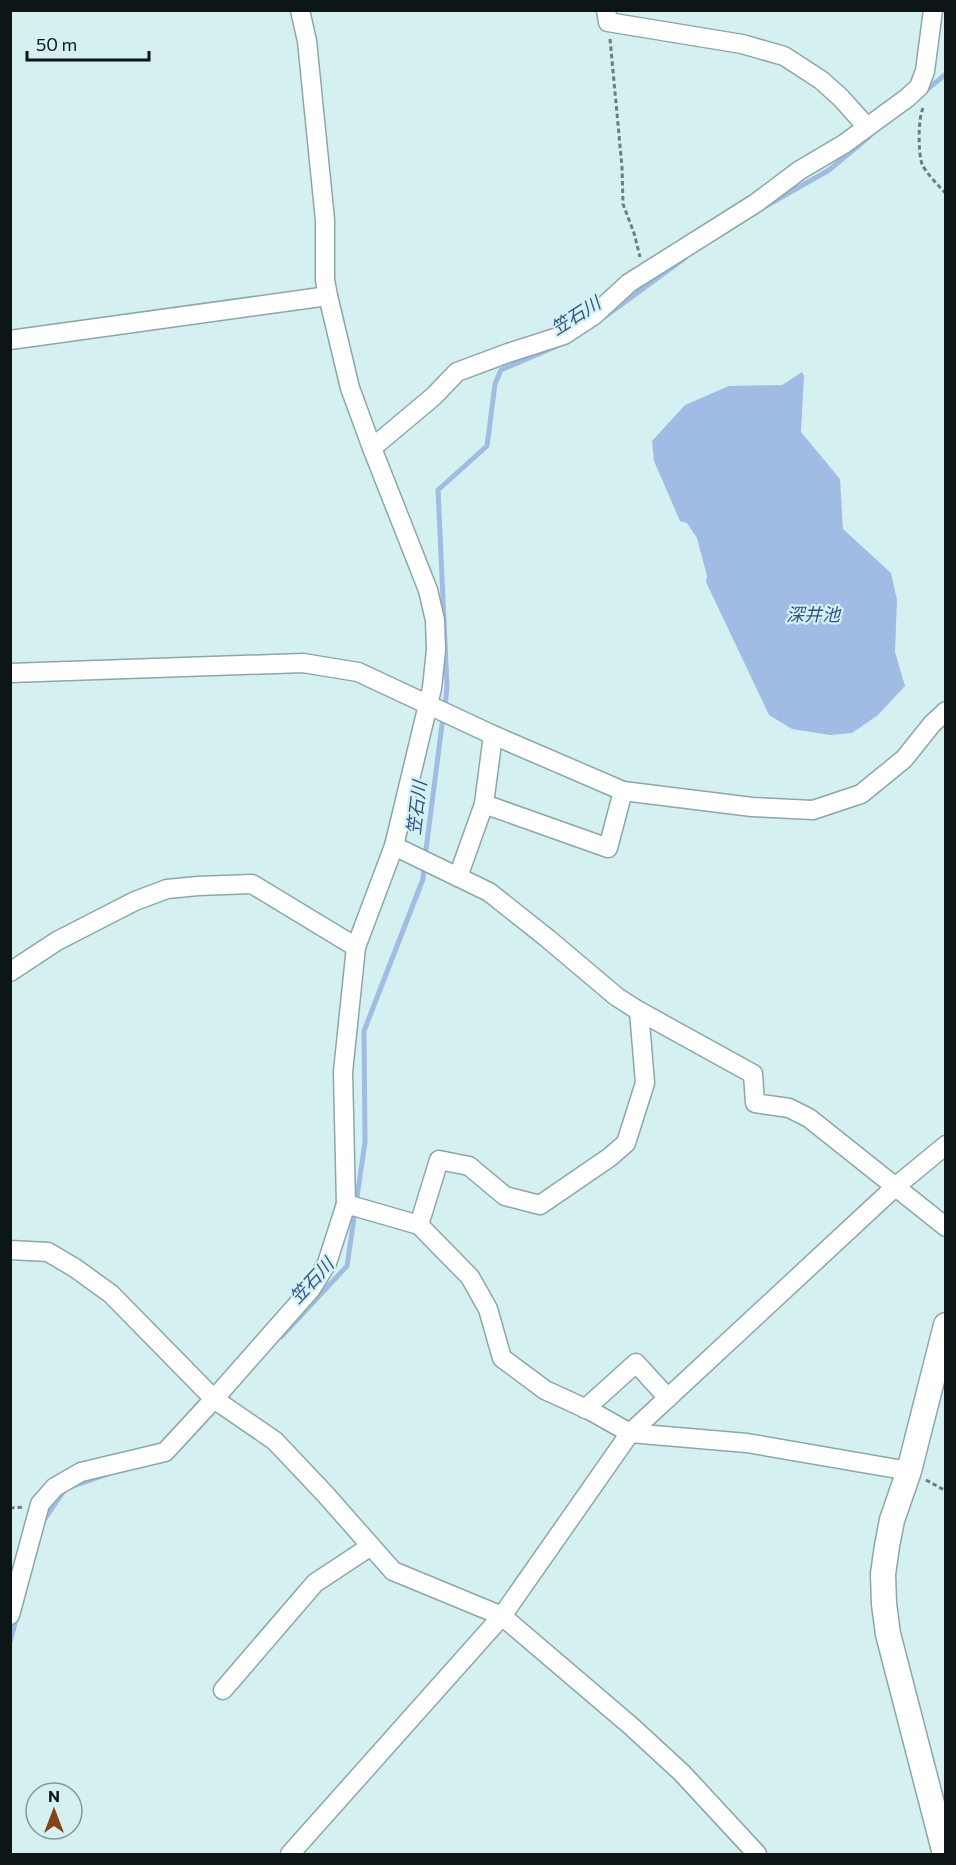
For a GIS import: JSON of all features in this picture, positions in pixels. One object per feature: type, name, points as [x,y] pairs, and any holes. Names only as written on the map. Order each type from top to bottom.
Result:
[{"type":"street","points":[[10,1615],[40,1504],[55,1487],[81,1472],[165,1452],[311,1289],[327,1263],[346,1204],[343,1072],[356,947],[394,846],[432,688],[436,650],[435,620],[428,590],[350,388],[328,296],[325,280],[325,220],[307,41],[300,10]]},
{"type":"street","points":[[372,448],[434,396],[457,372],[564,335],[592,316],[629,283],[756,203],[800,170],[907,98],[919,87],[925,70],[933,10]]},
{"type":"street","points":[[607,16],[742,44],[784,56],[821,80],[867,127]]},
{"type":"street","points":[[10,340],[328,296]]},
{"type":"street","points":[[10,673],[303,663],[358,672],[493,735],[623,791],[752,807],[813,810],[861,794],[904,759],[945,711]]},
{"type":"street","points":[[458,877],[484,804],[493,735]]},
{"type":"street","points":[[484,804],[608,848],[623,791]]},
{"type":"street","points":[[394,846],[489,892],[617,997],[753,1074],[755,1103],[789,1108],[809,1118],[945,1227]]},
{"type":"street","points":[[10,972],[57,941],[135,901],[167,889],[198,886],[252,885],[356,947]]},
{"type":"street","points":[[419,1225],[439,1161],[469,1166],[505,1196],[540,1205],[610,1157],[626,1143],[645,1083],[639,1011]]},
{"type":"street","points":[[290,1854],[502,1616],[630,1433],[895,1187],[945,1145]]},
{"type":"street","points":[[346,1204],[419,1225],[471,1277],[488,1309],[502,1358],[545,1390],[630,1433],[747,1443],[909,1471]]},
{"type":"street","points":[[10,1250],[48,1252],[111,1294],[214,1399],[275,1441],[393,1571],[502,1616],[631,1726],[682,1773],[758,1854]]},
{"type":"street","points":[[945,1325],[909,1471],[892,1520],[883,1574],[888,1634],[945,1854]]},
{"type":"street","points":[[585,1409],[636,1363],[668,1398]]},
{"type":"street","points":[[223,1690],[315,1583],[371,1546]]},
{"type":"path","points":[[607,16],[622,167],[623,204],[640,258],[647,272]]},
{"type":"path","points":[[919,87],[925,102],[920,117],[922,164],[945,194]]},
{"type":"water","name":"深井池","points":[[802,372],[804,376],[801,432],[840,479],[843,529],[891,573],[897,600],[895,652],[905,686],[878,715],[852,733],[830,735],[792,729],[769,715],[706,582],[707,576],[697,538],[687,523],[680,521],[654,461],[652,441],[685,405],[729,386],[782,385]]},
{"type":"waterway","name":"笠石川","points":[[924,92],[946,74]]},
{"type":"waterway","name":"笠石川","points":[[766,206],[829,170],[870,136]]},
{"type":"waterway","name":"笠石川","points":[[603,318],[685,258]]},
{"type":"waterway","name":"笠石川","points":[[445,708],[447,687],[438,490],[487,446],[495,384],[501,370],[557,346]]},
{"type":"waterway","name":"笠石川","points":[[425,857],[443,717]]},
{"type":"waterway","name":"笠石川","points":[[281,1337],[347,1266],[365,1142],[364,1031],[423,879],[424,866]]},
{"type":"waterway","name":"笠石川","points":[[42,1523],[65,1489],[108,1474]]},
{"type":"waterway","name":"笠石川","points":[[10,1642],[17,1616]]}]
